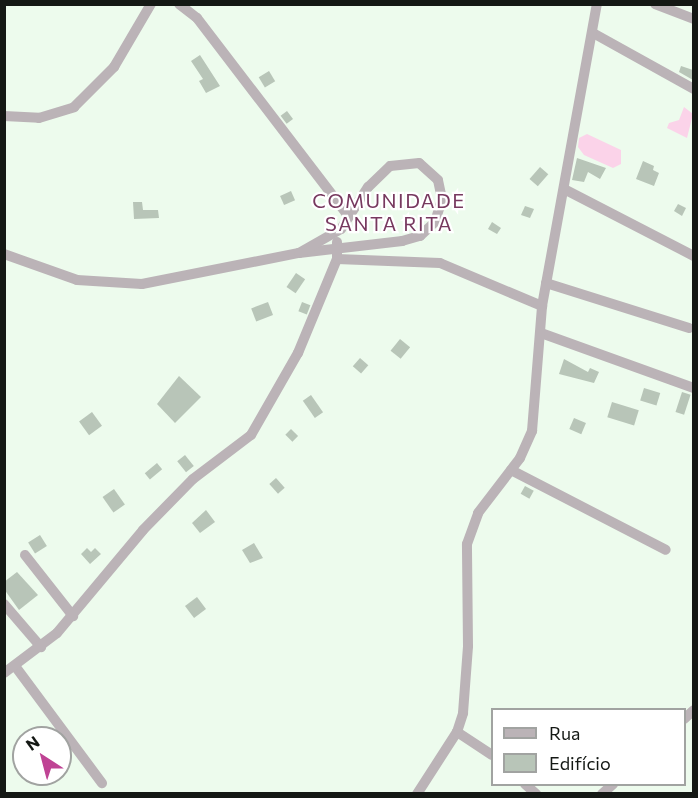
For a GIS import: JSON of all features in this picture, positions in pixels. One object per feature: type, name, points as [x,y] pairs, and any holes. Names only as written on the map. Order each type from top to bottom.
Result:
[{"type":"street","points":[[138,4],[140,18]]},
{"type":"street","points":[[4,117],[39,118],[74,106],[114,67],[140,18],[151,4]]},
{"type":"street","points":[[179,4],[197,18],[349,217]]},
{"type":"street","points":[[417,794],[457,732],[463,712],[468,646],[468,538],[478,513],[511,470],[532,431],[542,333],[542,306],[597,4]]},
{"type":"street","points":[[655,4],[693,19]]},
{"type":"street","points":[[593,33],[693,89]]},
{"type":"street","points":[[299,253],[337,233],[368,188],[390,166],[419,163],[438,180],[442,199],[440,212],[420,236],[337,254]]},
{"type":"street","points":[[564,189],[693,256]]},
{"type":"street","points":[[4,673],[41,647],[73,616],[172,500],[251,435],[298,353],[337,254],[337,233]]},
{"type":"street","points":[[4,254],[77,280],[112,285],[152,282],[299,253],[440,263],[542,306]]},
{"type":"street","points":[[546,283],[689,328]]},
{"type":"street","points":[[542,333],[693,388]]},
{"type":"street","points":[[511,470],[666,550]]},
{"type":"street","points":[[25,555],[73,616]]},
{"type":"street","points":[[4,604],[41,647]]},
{"type":"street","points":[[15,666],[102,783]]},
{"type":"street","points":[[457,732],[491,754]]},
{"type":"shaded area","points":[[684,107],[693,114],[687,138],[667,128],[669,123],[679,120]]},
{"type":"shaded area","points":[[587,134],[621,150],[621,164],[613,168],[584,155],[578,147],[579,138]]},
{"type":"building","points":[[200,55],[220,86],[206,93],[199,81],[203,79],[191,61]]},
{"type":"building","points":[[681,66],[693,70],[693,80],[679,72]]},
{"type":"building","points":[[269,71],[275,81],[265,87],[259,77]]},
{"type":"building","points":[[287,111],[293,119],[287,124],[281,116]]},
{"type":"building","points":[[577,158],[606,168],[600,179],[588,172],[584,182],[572,180]]},
{"type":"building","points":[[643,161],[654,166],[653,170],[659,173],[654,186],[636,179]]},
{"type":"building","points":[[540,167],[548,174],[538,186],[530,179]]},
{"type":"building","points":[[291,191],[295,200],[284,205],[280,196]]},
{"type":"building","points":[[133,202],[142,202],[143,210],[158,210],[159,218],[134,219]]},
{"type":"building","points":[[678,204],[686,208],[682,216],[674,211]]},
{"type":"building","points":[[525,206],[534,209],[530,218],[521,215]]},
{"type":"building","points":[[492,222],[501,228],[497,234],[488,229]]},
{"type":"building","points":[[296,273],[305,279],[296,293],[286,287]]},
{"type":"building","points":[[268,302],[273,315],[256,322],[251,308]]},
{"type":"building","points":[[302,302],[310,305],[307,315],[298,311]]},
{"type":"building","points":[[400,339],[410,347],[401,359],[391,351]]},
{"type":"building","points":[[360,358],[368,365],[361,374],[353,366]]},
{"type":"building","points":[[564,359],[588,372],[590,368],[599,372],[594,383],[559,374]]},
{"type":"building","points":[[179,376],[201,397],[175,423],[157,404]]},
{"type":"building","points":[[644,388],[660,393],[656,405],[640,400]]},
{"type":"building","points":[[682,392],[691,395],[684,415],[676,412]]},
{"type":"building","points":[[311,395],[323,412],[315,418],[303,401]]},
{"type":"building","points":[[612,402],[639,410],[634,425],[607,417]]},
{"type":"building","points":[[92,412],[102,426],[89,435],[79,421]]},
{"type":"building","points":[[574,418],[586,423],[581,434],[569,429]]},
{"type":"building","points":[[291,429],[298,436],[292,442],[285,435]]},
{"type":"building","points":[[185,455],[194,466],[186,472],[177,461]]},
{"type":"building","points":[[157,463],[162,469],[150,479],[145,473]]},
{"type":"building","points":[[276,478],[285,488],[278,494],[269,484]]},
{"type":"building","points":[[525,486],[534,491],[529,499],[521,494]]},
{"type":"building","points":[[114,489],[125,505],[113,513],[103,497]]},
{"type":"building","points":[[206,510],[215,522],[200,533],[192,523]]},
{"type":"building","points":[[40,535],[47,546],[35,553],[28,542]]},
{"type":"building","points":[[254,543],[263,558],[250,563],[242,550]]},
{"type":"building","points":[[87,548],[91,552],[95,548],[101,554],[90,564],[81,554]]},
{"type":"building","points":[[17,572],[38,595],[19,610],[4,589],[4,582]]},
{"type":"building","points":[[197,597],[206,609],[194,618],[185,606]]},
{"type":"district","name":"COMUNIDADE SANTA RITA","points":[[389,212]]}]
